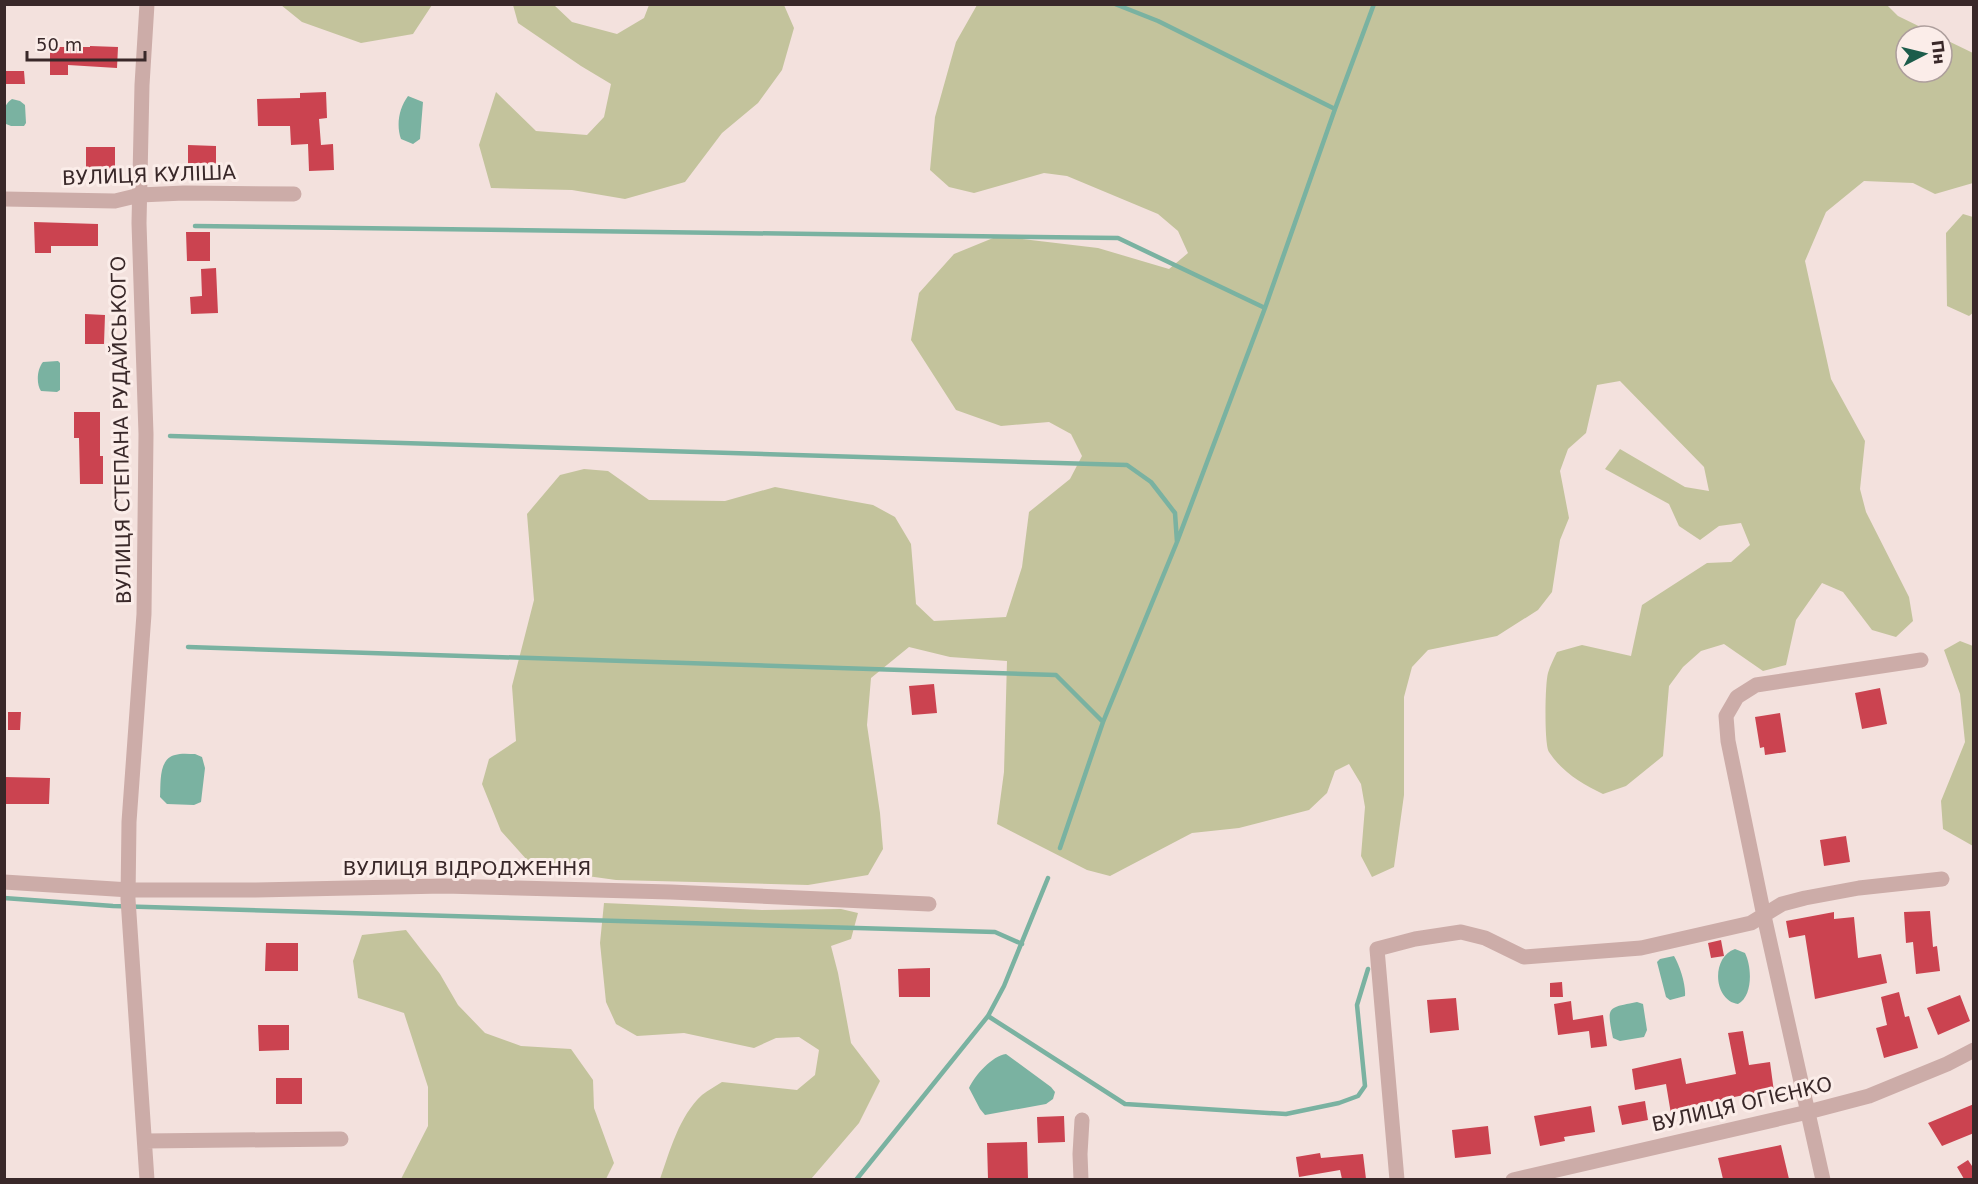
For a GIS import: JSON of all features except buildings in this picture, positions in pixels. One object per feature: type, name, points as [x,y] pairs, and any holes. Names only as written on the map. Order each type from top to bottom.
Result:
[{"type":"street","name":"ВУЛИЦЯ СТЕПАНА РУДАЙСЬКОГО","points":[[147,4],[142,85],[140,195],[146,434],[144,614],[129,822],[129,901],[147,1179]]},
{"type":"street","name":"ВУЛИЦЯ КУЛІША","points":[[4,199],[115,201],[140,195],[184,193],[294,194]]},
{"type":"street","points":[[1823,1179],[1764,916],[1728,741],[1726,716],[1737,697],[1755,685],[1921,660]]},
{"type":"street","points":[[1397,1179],[1377,949],[1415,939],[1461,932],[1485,938],[1524,957],[1641,948],[1751,923],[1782,904],[1805,898],[1859,888],[1942,879]]},
{"type":"street","name":"ВУЛИЦЯ ВІДРОДЖЕННЯ","points":[[4,882],[129,901],[256,890],[444,886],[671,892],[928,904]]},
{"type":"street","name":"ВУЛИЦЯ ОГІЄНКО","points":[[1514,1179],[1869,1096],[1947,1064],[1974,1050]]},
{"type":"street","points":[[1081,1179],[1082,1120]]},
{"type":"street","points":[[145,1141],[341,1139]]},
{"type":"shaded area","points":[[281,5],[432,5],[413,34],[361,43],[302,22]]},
{"type":"shaded area","points":[[513,5],[554,5],[572,22],[617,34],[644,18],[649,5],[784,5],[794,28],[782,70],[758,103],[722,133],[685,182],[625,199],[572,190],[491,188],[479,145],[496,92],[536,131],[587,135],[604,117],[611,84],[518,23]]},
{"type":"shaded area","points":[[977,5],[1887,5],[1898,16],[1914,24],[1894,24],[1894,84],[1954,84],[1954,44],[1973,53],[1973,183],[1935,194],[1913,183],[1864,181],[1826,212],[1805,261],[1831,379],[1865,441],[1860,489],[1866,512],[1909,597],[1913,621],[1896,637],[1872,630],[1843,592],[1822,583],[1796,620],[1786,665],[1763,671],[1724,644],[1701,651],[1683,667],[1669,686],[1663,756],[1626,786],[1603,794],[1580,782],[1566,771],[1549,752],[1546,738],[1547,679],[1557,652],[1582,645],[1631,656],[1642,605],[1707,563],[1731,562],[1750,545],[1741,523],[1719,526],[1700,540],[1679,526],[1669,504],[1605,469],[1620,449],[1685,487],[1709,491],[1704,467],[1620,381],[1597,385],[1586,433],[1568,449],[1560,471],[1569,518],[1560,540],[1552,592],[1538,610],[1497,636],[1428,650],[1412,667],[1404,697],[1404,795],[1394,867],[1372,877],[1361,856],[1365,807],[1361,784],[1349,764],[1335,771],[1327,793],[1309,810],[1239,828],[1192,833],[1110,876],[1087,870],[997,824],[1004,772],[1007,661],[950,657],[909,647],[871,678],[867,725],[883,849],[868,875],[808,885],[616,880],[580,875],[527,860],[501,831],[482,784],[489,759],[516,741],[512,686],[534,600],[527,514],[560,475],[584,469],[608,471],[649,500],[725,501],[775,487],[873,505],[895,517],[911,544],[916,604],[934,621],[1006,617],[1022,567],[1029,512],[1070,479],[1082,456],[1071,434],[1049,422],[1001,426],[956,410],[911,340],[919,293],[954,254],[998,236],[1098,248],[1169,269],[1188,253],[1178,231],[1158,214],[1067,176],[1044,173],[974,193],[949,187],[930,170],[935,117],[956,42]]},
{"type":"shaded area","points":[[408,96],[423,102],[420,139],[413,144],[401,139],[399,128],[401,111]]},
{"type":"shaded area","points":[[12,99],[25,105],[26,123],[24,126],[6,124],[4,110]]},
{"type":"shaded area","points":[[1963,214],[1973,217],[1974,312],[1969,316],[1947,306],[1946,233]]},
{"type":"shaded area","points":[[58,361],[60,363],[60,390],[57,392],[41,391],[38,372],[41,365],[43,362]]},
{"type":"shaded area","points":[[1960,641],[1973,646],[1973,846],[1943,829],[1941,801],[1965,742],[1960,694],[1944,650]]},
{"type":"shaded area","points":[[177,754],[195,754],[202,757],[205,768],[201,802],[194,805],[167,804],[160,797],[163,767],[166,761]]},
{"type":"shaded area","points":[[604,903],[762,910],[841,909],[858,913],[851,939],[831,946],[851,1043],[880,1081],[859,1123],[811,1179],[660,1179],[681,1123],[702,1095],[722,1082],[797,1090],[815,1075],[819,1050],[799,1037],[776,1038],[754,1048],[684,1033],[637,1036],[616,1024],[606,1002],[600,943]]},
{"type":"shaded area","points":[[406,930],[440,974],[458,1005],[485,1033],[521,1046],[571,1049],[593,1080],[594,1108],[614,1163],[606,1179],[401,1179],[428,1126],[428,1087],[404,1013],[358,998],[353,961],[362,935]]},
{"type":"shaded area","points":[[1735,949],[1745,953],[1750,973],[1749,988],[1743,1000],[1738,1004],[1730,1001],[1724,995],[1718,978],[1722,960],[1727,953]]},
{"type":"shaded area","points":[[1674,956],[1682,976],[1685,996],[1670,1000],[1666,997],[1657,962],[1660,959]]},
{"type":"shaded area","points":[[1637,1002],[1643,1004],[1647,1030],[1644,1037],[1620,1041],[1613,1038],[1611,1011],[1619,1006]]},
{"type":"shaded area","points":[[1006,1054],[1051,1087],[1055,1092],[1053,1099],[1046,1104],[985,1115],[969,1088],[984,1067],[995,1058]]},
{"type":"waterway","points":[[1115,4],[1158,21],[1335,109]]},
{"type":"waterway","points":[[1060,848],[1103,722],[1177,542],[1265,308],[1374,4]]},
{"type":"waterway","points":[[195,226],[1118,238],[1265,308]]},
{"type":"waterway","points":[[170,436],[1127,465],[1151,482],[1175,513],[1177,542]]},
{"type":"waterway","points":[[188,647],[1056,675],[1103,722]]},
{"type":"waterway","points":[[856,1180],[988,1016],[1004,986],[1048,878]]},
{"type":"waterway","points":[[4,898],[113,906],[995,932],[1022,944]]},
{"type":"waterway","points":[[988,1016],[1125,1104],[1286,1114],[1339,1103],[1358,1096],[1365,1086],[1357,1005],[1368,969]]}]
